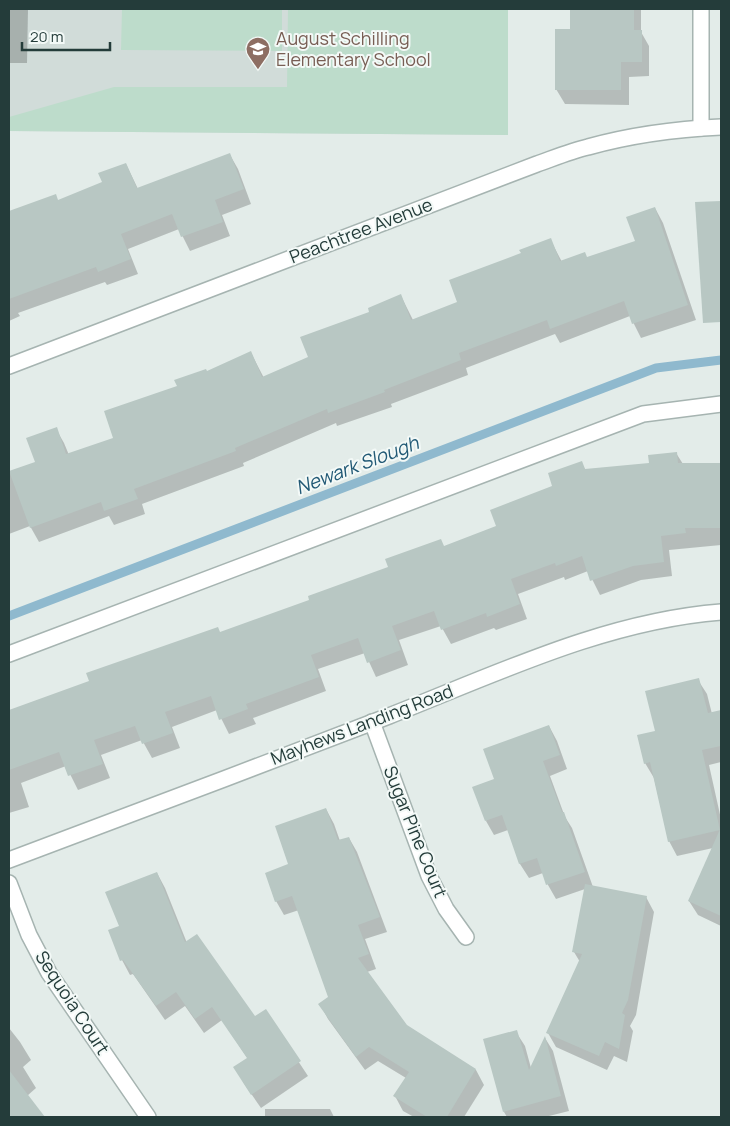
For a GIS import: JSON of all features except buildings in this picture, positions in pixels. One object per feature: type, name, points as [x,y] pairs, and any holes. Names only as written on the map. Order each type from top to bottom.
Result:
[{"type":"street","points":[[701,9],[701,128]]},
{"type":"street","name":"Peachtree Avenue","points":[[9,366],[546,161],[597,145],[638,136],[721,127]]},
{"type":"street","points":[[9,654],[643,414],[721,404]]},
{"type":"street","name":"Mayhews Landing Road","points":[[9,860],[576,642],[640,625],[721,612]]},
{"type":"street","name":"Sugar Pine Court","points":[[372,722],[429,876],[446,909],[466,937]]},
{"type":"street","name":"Sequoia Court","points":[[9,883],[29,935],[49,973],[148,1117]]},
{"type":"shaded area","name":"August Schilling Elementary School","points":[[9,9],[508,9],[508,135],[9,131]]},
{"type":"green space","points":[[122,9],[282,9],[282,51],[121,50]]},
{"type":"green space","name":"August Schilling Elementary School","points":[[288,9],[508,9],[508,135],[9,131],[9,117],[114,87],[287,87]]},
{"type":"waterway","name":"Newark Slough","points":[[9,616],[656,368],[721,360]]},
{"type":"place","name":"August Schilling Elementary School","points":[[258,70]]}]
